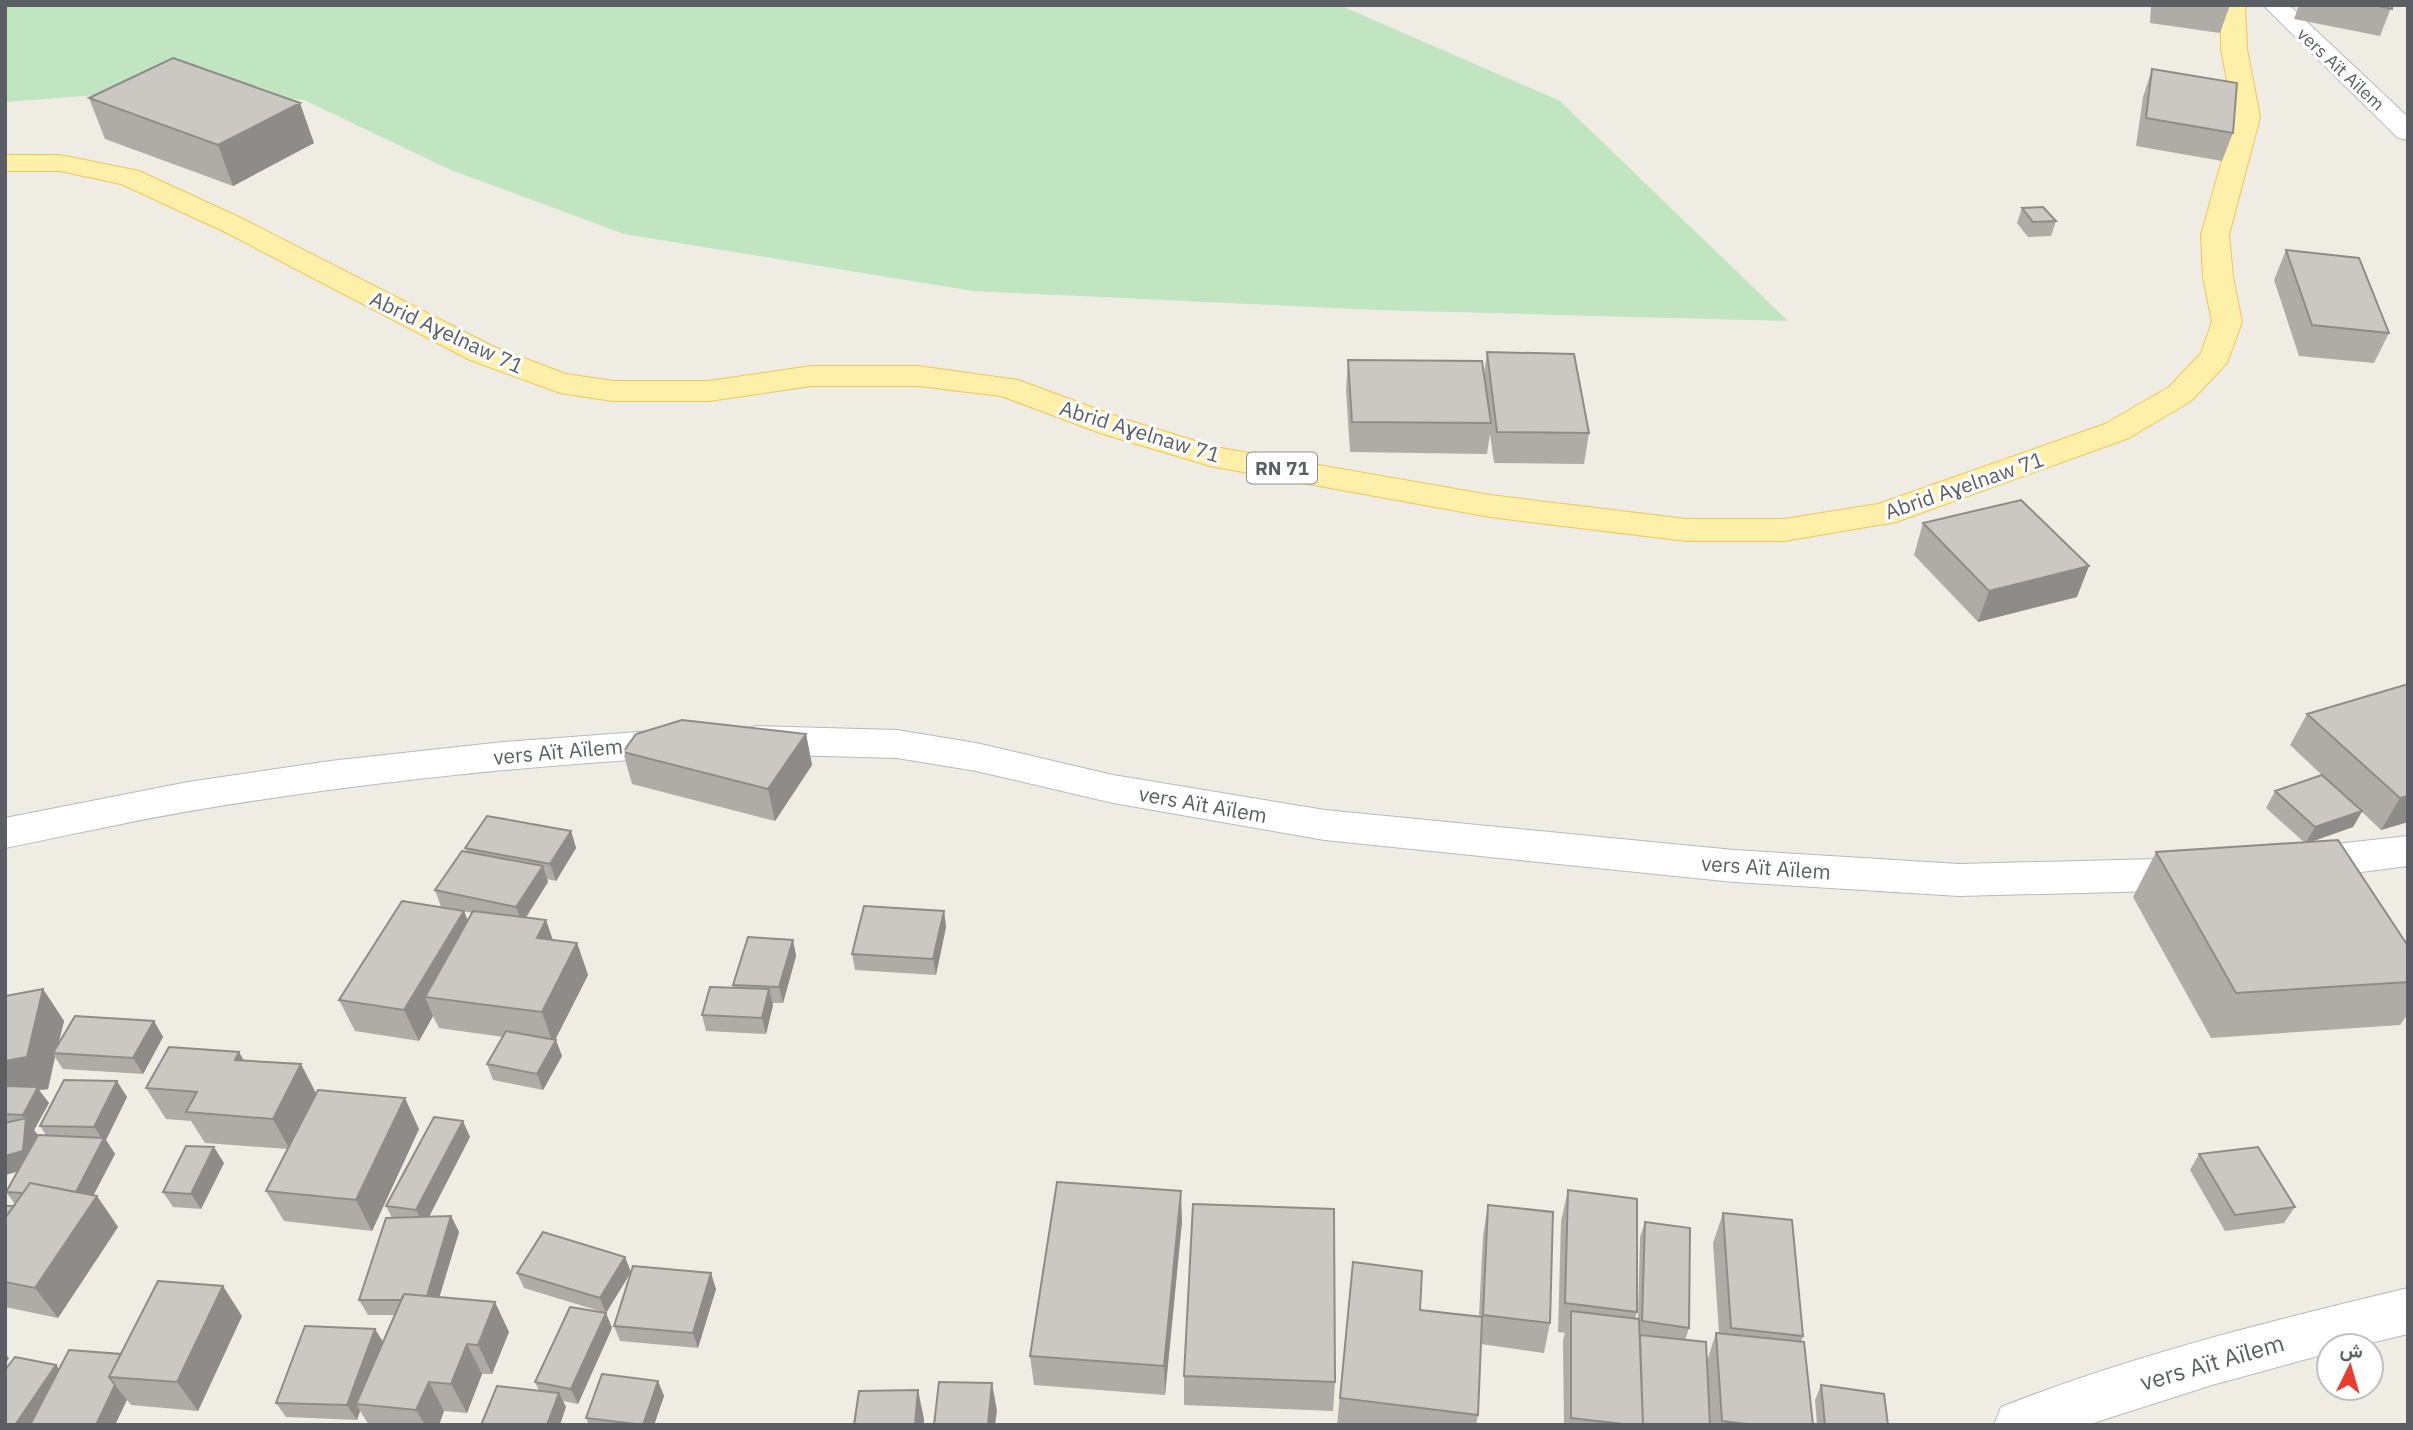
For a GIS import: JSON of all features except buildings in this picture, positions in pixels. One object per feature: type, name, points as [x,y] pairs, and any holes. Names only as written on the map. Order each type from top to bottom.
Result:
[{"type":"main road","name":"Abrid Aɣelnaw 71","points":[[5,163],[60,163],[129,177],[233,225],[481,353],[560,383],[613,391],[709,391],[811,376],[918,376],[1007,387],[1112,426],[1210,456],[1477,503],[1686,530],[1784,530],[1884,514],[2117,431],[2180,394],[2216,356],[2227,322],[2218,277],[2215,235],[2247,117],[2234,49],[2233,5]]},
{"type":"street","name":"vers Aït Aïlem","points":[[2275,5],[2408,132]]},
{"type":"street","name":"vers Aït Aïlem","points":[[5,833],[211,793],[397,766],[582,748],[746,740],[897,744],[976,757],[1113,789],[1325,825],[1734,866],[1959,880],[2170,876],[2408,851]]},
{"type":"street","name":"vers Aït Aïlem","points":[[2020,1425],[2104,1393],[2301,1336],[2408,1311]]},
{"type":"green space","points":[[5,5],[1339,5],[1560,101],[1788,321],[1379,310],[973,291],[624,234],[451,170],[304,100],[189,88],[5,102]]}]
